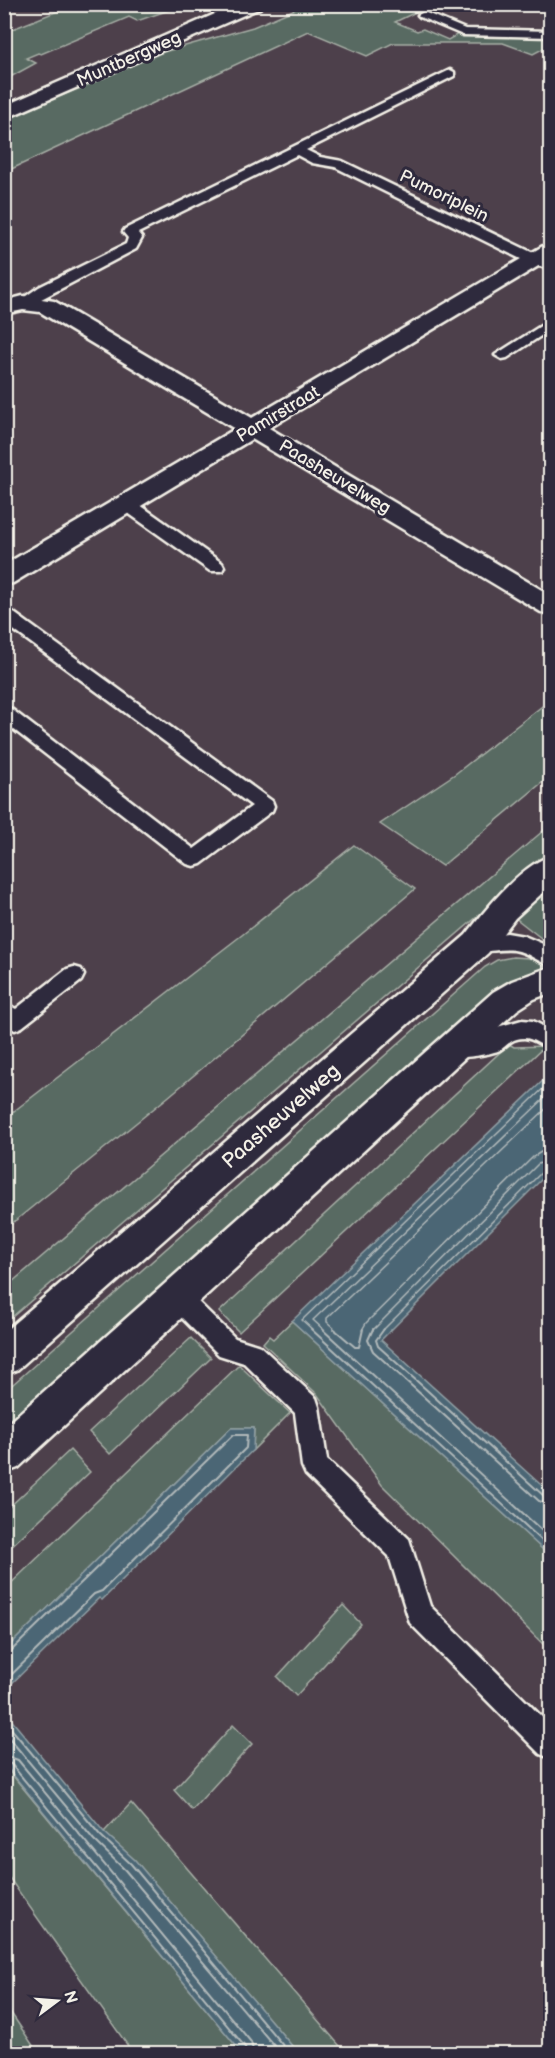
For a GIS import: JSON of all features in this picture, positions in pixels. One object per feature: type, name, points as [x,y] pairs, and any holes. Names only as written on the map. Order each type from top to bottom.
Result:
[{"type":"street","name":"Muntbergweg","points":[[4,113],[254,4]]},
{"type":"street","name":"Pamirstraat","points":[[4,577],[545,258]]},
{"type":"street","name":"Paasheuvelweg","points":[[14,305],[46,306],[550,606]]},
{"type":"street","name":"Paasheuvelweg","points":[[4,1357],[477,944],[504,909],[550,868]]},
{"type":"street","points":[[4,1454],[515,993],[550,980]]},
{"type":"lane","points":[[424,15],[463,32],[550,34]]},
{"type":"lane","points":[[14,305],[131,246],[135,238],[130,232],[450,74]]},
{"type":"lane","name":"Pumoriplein","points":[[310,143],[334,155],[338,164]]},
{"type":"lane","name":"Pumoriplein","points":[[297,150],[316,160],[338,164],[545,258]]},
{"type":"lane","points":[[502,355],[550,324]]},
{"type":"lane","points":[[127,504],[216,567]]},
{"type":"lane","points":[[4,614],[265,806],[194,859],[4,712]]},
{"type":"lane","points":[[477,944],[504,940],[517,941],[530,944],[550,957]]},
{"type":"lane","points":[[8,1020],[74,975]]},
{"type":"lane","points":[[452,1050],[493,1042],[504,1033],[522,1029],[533,1030],[550,1040]]},
{"type":"lane","points":[[177,1297],[228,1347],[251,1354],[307,1407],[315,1466],[400,1548],[419,1614],[550,1744]]},
{"type":"shaded area","points":[[4,5],[550,5],[550,2053],[133,2053],[5,1872]]},
{"type":"green space","points":[[73,5],[184,5],[137,21],[129,17],[41,54],[26,58],[36,63],[5,80],[5,32]]},
{"type":"green space","points":[[305,5],[403,5],[418,11],[395,22],[417,31],[423,29],[448,40],[458,34],[550,37],[550,45],[533,54],[503,43],[393,43],[367,56],[308,31],[5,172],[4,121],[160,53],[253,27]]},
{"type":"green space","points":[[550,700],[550,776],[442,866],[380,824],[455,774]]},
{"type":"green space","points":[[550,825],[550,854],[5,1323],[5,1288]]},
{"type":"green space","points":[[354,845],[415,889],[168,1097],[5,1229],[5,1118],[242,935]]},
{"type":"green space","points":[[550,885],[550,945],[514,917]]},
{"type":"green space","points":[[513,957],[529,958],[544,963],[546,968],[519,978],[503,988],[5,1437],[4,1392],[485,967],[497,960]]},
{"type":"green space","points":[[509,1044],[514,1047],[545,1046],[239,1332],[219,1312]]},
{"type":"green space","points":[[292,1321],[550,1556],[550,1651],[382,1485],[317,1394],[263,1343],[269,1336],[273,1339]]},
{"type":"green space","points":[[191,1338],[211,1358],[110,1454],[89,1432]]},
{"type":"green space","points":[[239,1365],[290,1413],[253,1450],[254,1428],[231,1428],[5,1650],[5,1589]]},
{"type":"green space","points":[[70,1450],[90,1472],[5,1552],[5,1511]]},
{"type":"green space","points":[[343,1605],[361,1624],[296,1696],[277,1677]]},
{"type":"green space","points":[[233,1725],[252,1744],[192,1810],[174,1790]]},
{"type":"green space","points":[[4,1765],[242,2053],[133,2053],[5,1872]]},
{"type":"green space","points":[[131,1803],[346,2053],[298,2053],[135,1860],[104,1832]]},
{"type":"green space","points":[[5,2004],[38,2053],[5,2053]]},
{"type":"water","points":[[550,1074],[550,1171],[381,1340],[550,1493],[550,1556],[292,1321]]},
{"type":"water","points":[[231,1428],[254,1428],[253,1450],[102,1600],[99,1598],[5,1690],[5,1650]]},
{"type":"water","points":[[4,1711],[104,1832],[135,1860],[298,2053],[242,2053],[5,1765]]}]
